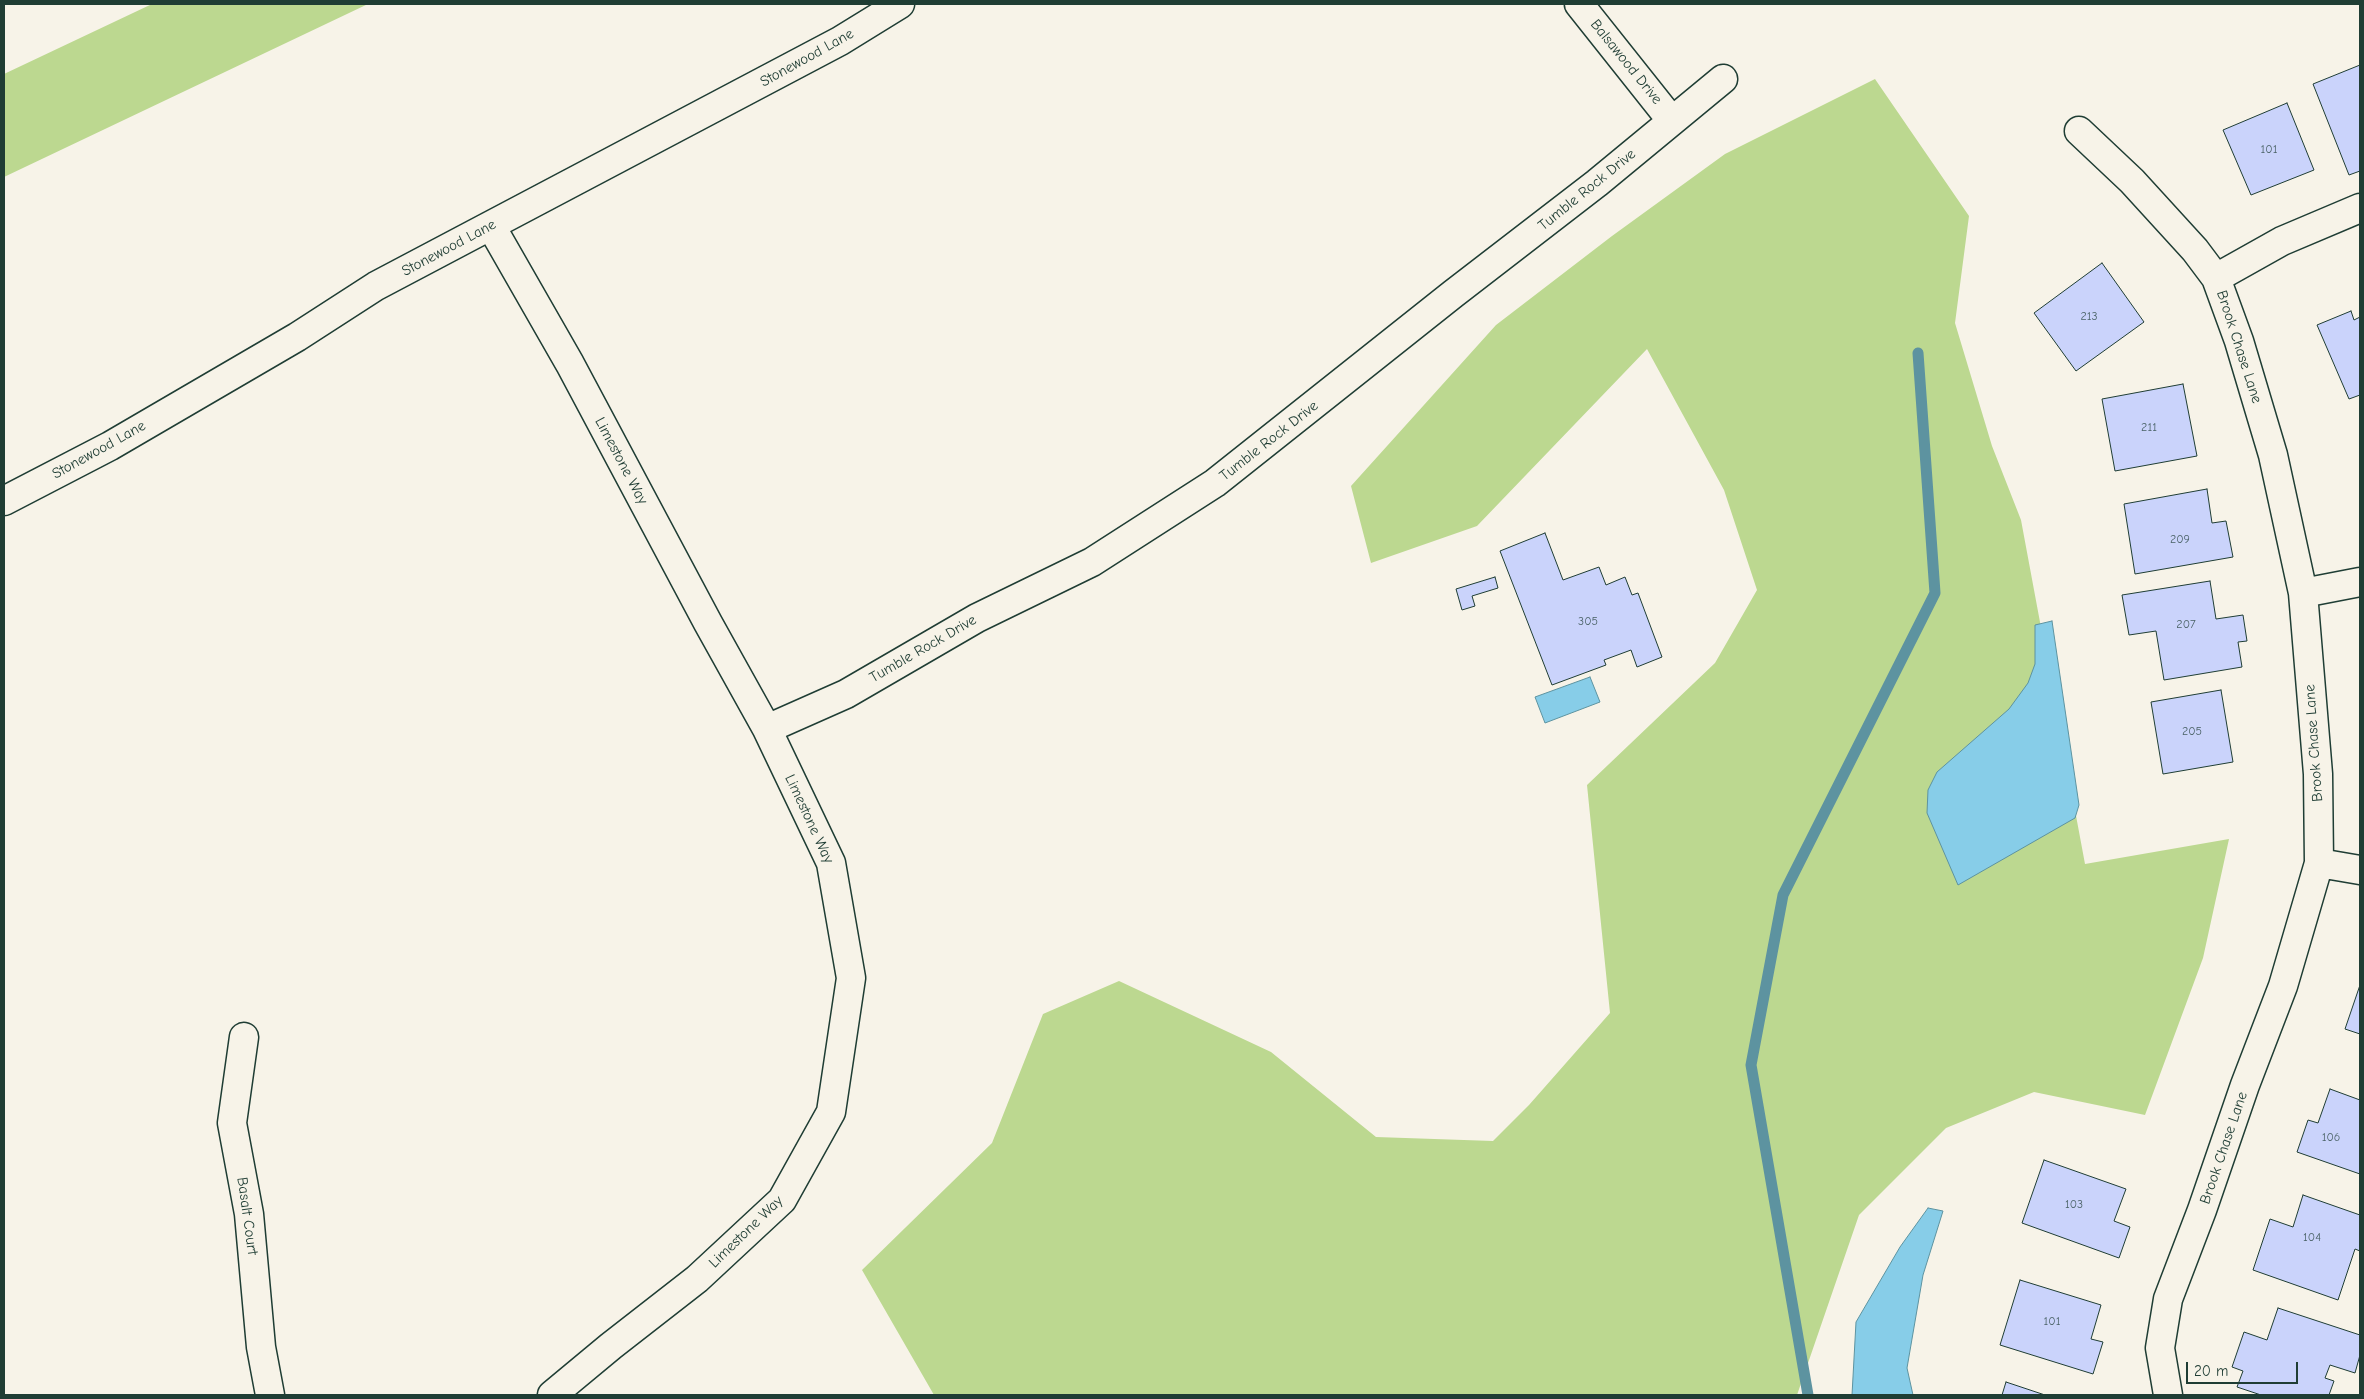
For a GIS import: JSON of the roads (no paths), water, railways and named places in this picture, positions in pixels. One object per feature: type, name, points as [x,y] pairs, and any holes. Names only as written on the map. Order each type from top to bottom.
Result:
[{"type":"street","name":"Stonewood Lane","points":[[4,501],[127,436],[297,337],[376,286],[840,41],[900,4]]},
{"type":"street","name":"Balsawood Drive","points":[[1579,4],[1672,121]]},
{"type":"street","name":"Tumble Rock Drive","points":[[767,729],[846,694],[977,618],[1092,562],[1215,483],[1590,188],[1723,79]]},
{"type":"street","name":"Brook Chase Lane","points":[[2079,131],[2132,181],[2195,250],[2216,278],[2239,341],[2273,456],[2303,593],[2318,774],[2319,863],[2283,986],[2245,1085],[2202,1210],[2168,1299],[2160,1348],[2168,1395]]},
{"type":"street","points":[[2216,278],[2282,241],[2360,208]]},
{"type":"street","name":"Limestone Way","points":[[491,226],[570,364],[694,597],[767,729],[831,863],[851,978],[831,1112],[782,1200],[697,1279],[552,1395]]},
{"type":"street","points":[[2303,593],[2360,582]]},
{"type":"street","points":[[2319,863],[2360,870]]},
{"type":"street","name":"Basalt Court","points":[[244,1037],[232,1124],[249,1214],[261,1347],[270,1395]]},
{"type":"water","points":[[2052,621],[2079,805],[2075,818],[1958,885],[1927,813],[1928,790],[1937,772],[2009,709],[2028,683],[2035,664],[2035,625]]},
{"type":"water","points":[[1590,677],[1600,702],[1545,723],[1535,697]]},
{"type":"water","points":[[1928,1208],[1943,1211],[1923,1275],[1907,1368],[1913,1395],[1852,1395],[1856,1322],[1900,1247]]},
{"type":"waterway","points":[[1808,1395],[1751,1065],[1783,895],[1935,593],[1918,353]]}]
